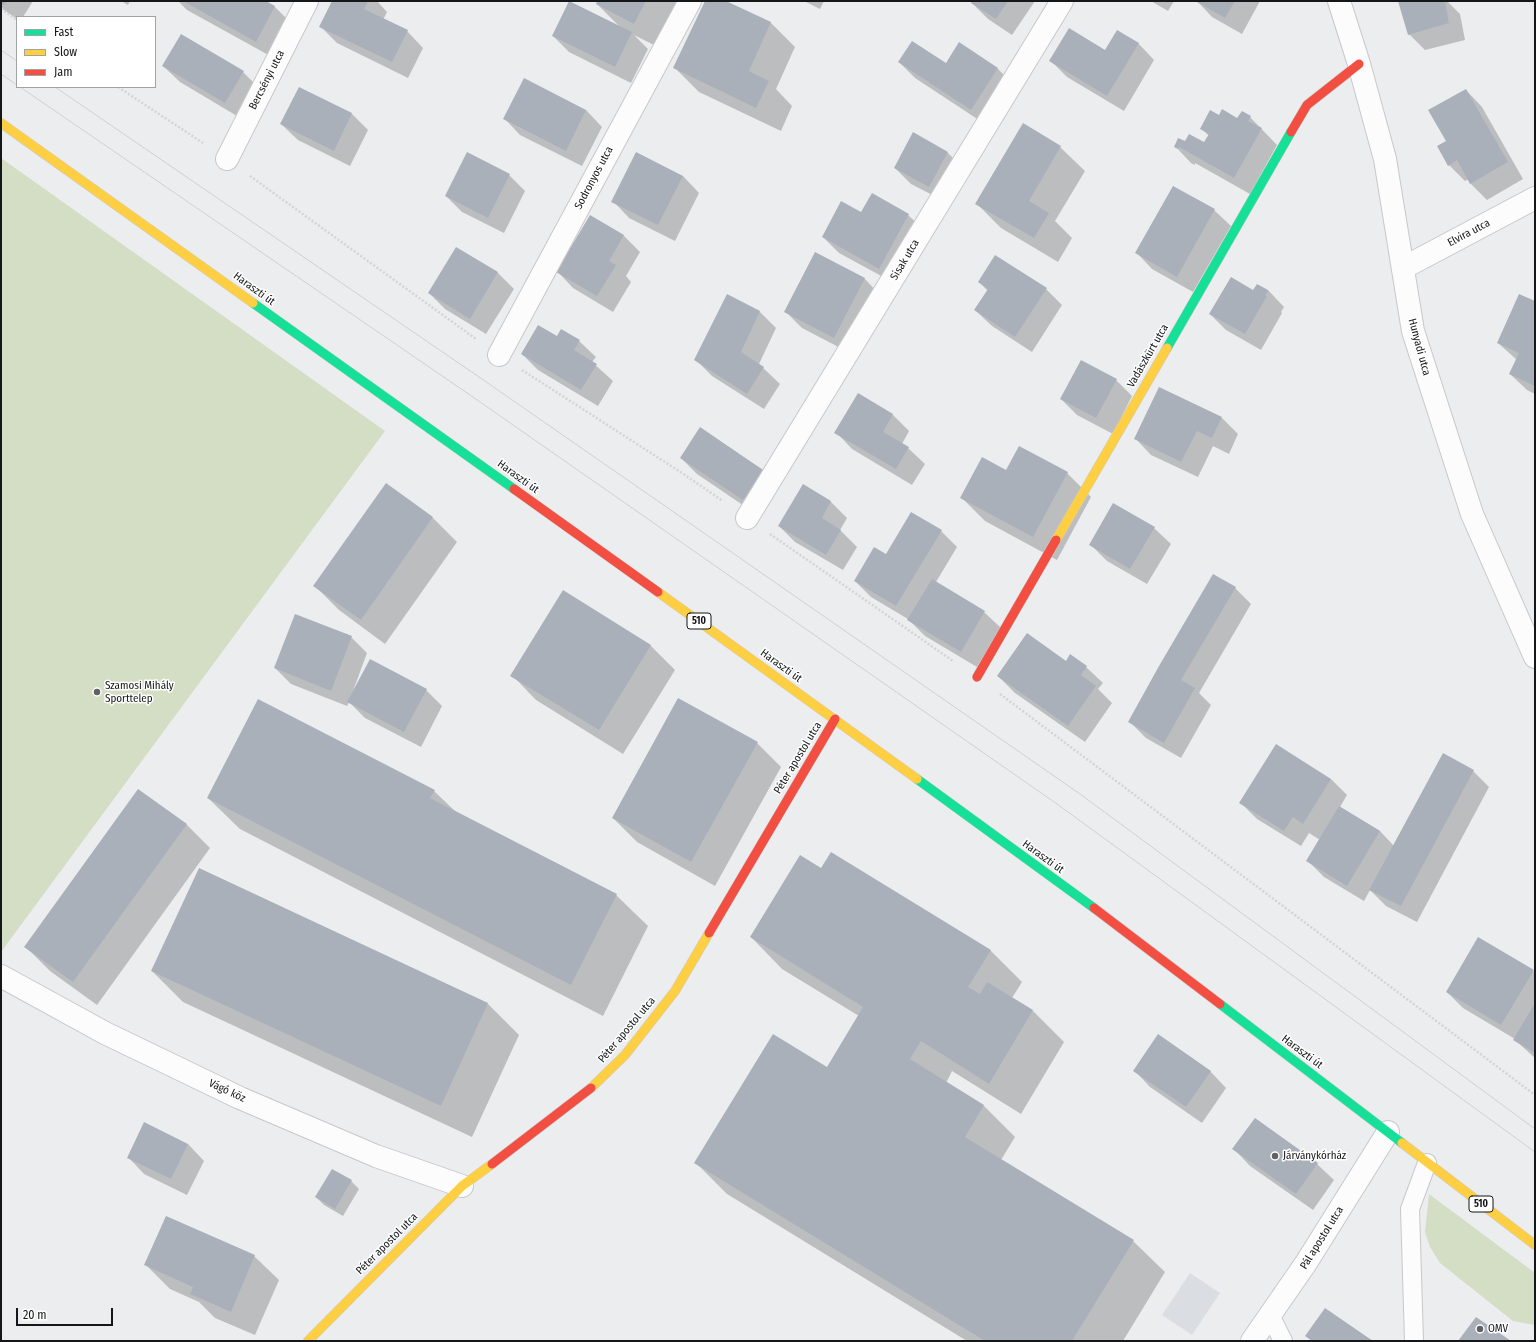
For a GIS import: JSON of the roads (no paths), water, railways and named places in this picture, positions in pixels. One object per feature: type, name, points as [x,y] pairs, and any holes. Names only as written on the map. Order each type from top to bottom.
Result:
[{"type":"main road","name":"Vadászkürt utca","points":[[977,677],[1307,105],[1359,64]]},
{"type":"main road","name":"Haraszti út","points":[[1,123],[835,719],[1095,909],[1535,1245]]},
{"type":"main road","name":"Péter apostol utca","points":[[308,1341],[462,1186],[597,1084],[625,1055],[675,991],[835,719]]},
{"type":"street","name":"Bercsényi utca","points":[[227,159],[307,1]]},
{"type":"street","name":"Sodronyos utca","points":[[499,355],[690,1]]},
{"type":"street","name":"Sisak utca","points":[[748,518],[1062,1]]},
{"type":"street","name":"Hunyadi utca","points":[[1339,1],[1359,64],[1385,159],[1413,331],[1472,514],[1535,657]]},
{"type":"street","name":"Elvira utca","points":[[1403,268],[1535,198]]},
{"type":"street","name":"Vágó köz","points":[[1,976],[105,1033],[240,1098],[376,1156],[462,1186]]},
{"type":"street","name":"Pál apostol utca","points":[[1252,1341],[1306,1263],[1388,1132]]},
{"type":"lane","points":[[1414,1341],[1410,1209],[1427,1163]]},
{"type":"lane","points":[[1270,1315],[1283,1341]]},
{"type":"tram line","points":[[1,50],[16,60]]},
{"type":"tram line","points":[[1,74],[16,84]]},
{"type":"tram line","points":[[21,88],[470,395],[1057,804],[1535,1152]]},
{"type":"tram line","points":[[56,88],[482,379],[1080,794],[1535,1129]]},
{"type":"place","name":"Szamosi Mihály Sporttelep","points":[[97,692]]},
{"type":"place","name":"Járványkórház","points":[[1275,1156]]},
{"type":"place","name":"OMV","points":[[1480,1329]]}]
